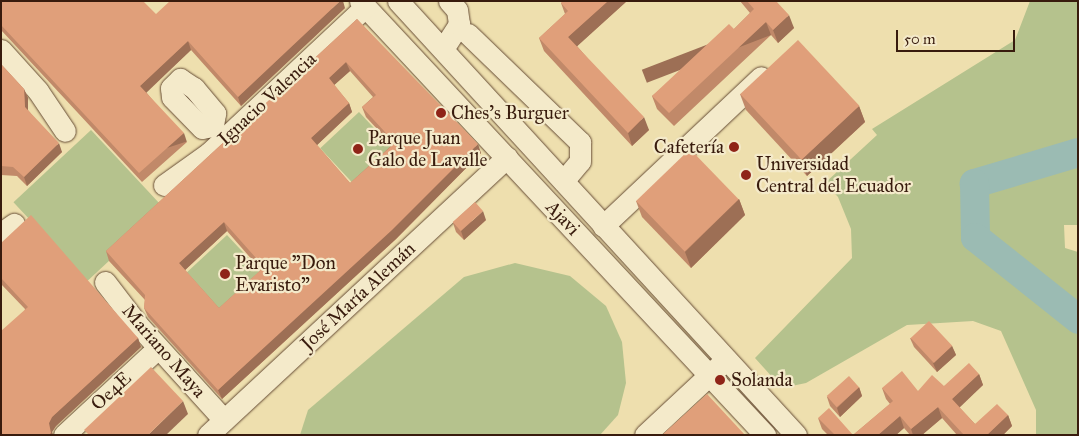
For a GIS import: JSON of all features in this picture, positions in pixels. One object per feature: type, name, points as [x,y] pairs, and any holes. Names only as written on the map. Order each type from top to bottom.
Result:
[{"type":"street","name":"Ajavi","points":[[398,1],[462,69],[725,360],[796,435]]},
{"type":"street","points":[[442,49],[458,24],[457,10],[449,1]]},
{"type":"street","name":"Ajavi","points":[[362,4],[765,435]]},
{"type":"street","name":"Ignacio Valencia","points":[[164,185],[198,162],[220,131],[362,4]]},
{"type":"street","points":[[468,34],[582,148],[580,161],[563,181]]},
{"type":"street","points":[[1,50],[38,91],[65,131]]},
{"type":"street","points":[[462,69],[483,50]]},
{"type":"street","points":[[603,226],[775,65]]},
{"type":"street","points":[[497,108],[520,84]]},
{"type":"street","name":"José María Alemán","points":[[208,435],[507,157]]},
{"type":"street","name":"Mariano Maya","points":[[105,282],[158,348],[224,420]]},
{"type":"street","name":"Oe4E","points":[[64,435],[158,348]]},
{"type":"street","points":[[645,435],[725,360]]},
{"type":"green space","points":[[1030,1],[1078,1],[1078,225],[1064,225],[1065,248],[1078,252],[1078,435],[1036,435],[1036,410],[1001,331],[973,321],[907,325],[806,383],[782,388],[755,358],[852,258],[851,229],[838,197],[825,183],[877,135],[872,129],[1015,40]]},
{"type":"green space","name":"Parque Juan Galo de Lavalle","points":[[359,112],[395,151],[356,187],[320,148]]},
{"type":"green space","points":[[91,130],[165,209],[87,281],[13,202]]},
{"type":"green space","name":"Parque \"Don Evaristo\"","points":[[227,235],[264,274],[222,313],[185,274]]},
{"type":"green space","points":[[515,263],[570,276],[606,306],[622,342],[626,383],[618,415],[600,435],[300,435],[308,410],[464,277]]},
{"type":"building","points":[[1,1],[143,1],[156,14],[170,1],[340,1],[238,97],[188,41],[140,86],[184,133],[139,173],[1,25]]},
{"type":"building","points":[[562,1],[608,1],[568,37],[644,117],[628,133],[539,38],[568,11],[561,3]]},
{"type":"building","points":[[747,1],[776,1],[789,15],[773,30],[766,22],[669,113],[652,96],[729,24],[734,29],[754,9]]},
{"type":"building","points":[[357,19],[478,144],[392,230],[218,390],[144,308],[145,295],[106,251]],"holes":[[[346,62],[376,95],[362,107],[395,143],[350,183],[311,138],[349,103],[329,78]],[[224,222],[264,267],[219,308],[179,263]]]},
{"type":"building","points":[[798,40],[859,106],[802,160],[740,94]]},
{"type":"building","points":[[1,64],[24,89],[25,107],[59,143],[24,177],[13,167],[1,166]]},
{"type":"building","points":[[690,149],[739,199],[685,251],[636,201]]},
{"type":"building","points":[[475,202],[483,211],[461,231],[453,222]]},
{"type":"building","points":[[31,215],[138,338],[52,417],[49,423],[51,433],[49,435],[1,435],[1,331],[28,307],[1,278],[1,243]]},
{"type":"building","points":[[929,321],[952,346],[934,363],[911,338]]},
{"type":"building","points":[[969,363],[979,374],[952,399],[975,424],[997,404],[1008,415],[989,435],[964,435],[938,407],[911,429],[900,416],[878,435],[853,435],[893,401],[882,388],[902,371],[918,391],[932,375],[944,386]]},
{"type":"building","points":[[151,367],[183,401],[148,435],[89,435],[84,430]]},
{"type":"building","points":[[849,376],[859,387],[837,407],[827,396]]},
{"type":"building","points":[[707,394],[745,435],[662,435]]},
{"type":"building","points":[[829,408],[853,435],[835,435],[818,418]]},
{"type":"waterway","points":[[1078,152],[974,183],[975,237],[1078,319]]},
{"type":"place","name":"Ches's Burguer","points":[[441,113]]},
{"type":"place","name":"Cafetería","points":[[734,147]]},
{"type":"place","name":"Parque Juan Galo de Lavalle","points":[[358,149]]},
{"type":"place","name":"Universidad Central del Ecuador","points":[[746,175]]},
{"type":"place","name":"Parque \"Don Evaristo\"","points":[[225,274]]},
{"type":"place","name":"Solanda","points":[[720,380]]}]
